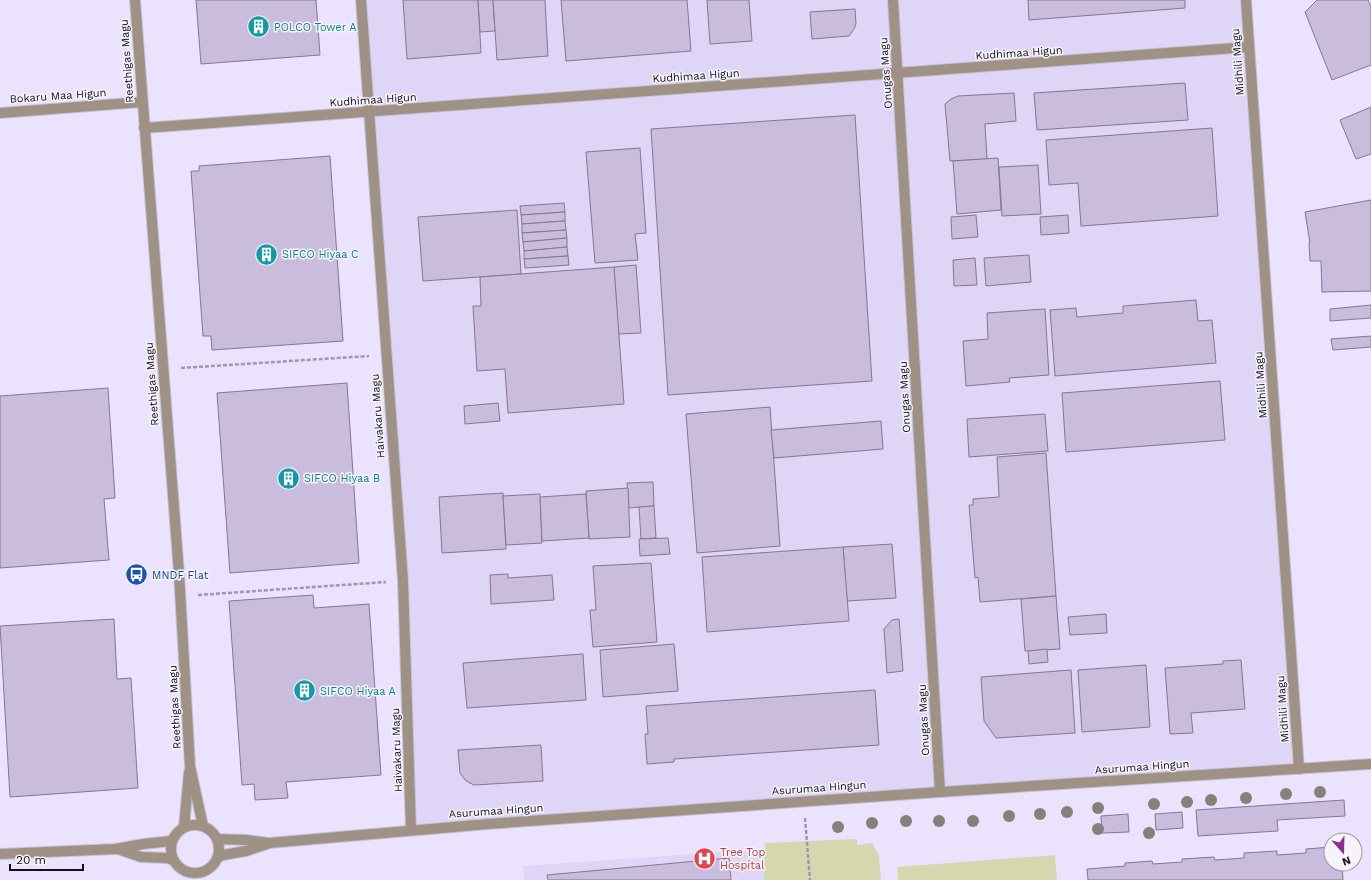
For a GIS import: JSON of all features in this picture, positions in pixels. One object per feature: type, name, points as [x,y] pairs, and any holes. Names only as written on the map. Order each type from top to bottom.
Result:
[{"type":"street","name":"Reethigas Magu","points":[[135,0],[180,596],[190,766],[203,826]]},
{"type":"street","name":"Haivakaru Magu","points":[[361,0],[403,581],[411,830]]},
{"type":"street","name":"Onugas Magu","points":[[893,0],[940,792]]},
{"type":"street","name":"Midhili Magu","points":[[1246,0],[1299,769]]},
{"type":"street","name":"Kudhimaa Higun","points":[[144,128],[898,74],[1249,47]]},
{"type":"street","name":"Bokaru Maa Higun","points":[[0,112],[142,102]]},
{"type":"street","name":"Asurumaa Hingun","points":[[217,838],[269,843],[411,830],[804,801],[1371,764]]},
{"type":"street","name":"Reethigas Magu","points":[[184,827],[190,766]]},
{"type":"street","points":[[194,825],[203,826],[211,831],[217,838],[220,848],[218,857],[205,876],[196,874],[188,876],[173,860],[170,851],[172,841],[176,833],[184,827],[194,825]]},
{"type":"street","points":[[0,854],[116,849],[172,841]]},
{"type":"street","name":"Asurumaa Hingun","points":[[218,857],[246,851],[269,843]]},
{"type":"street","points":[[116,849],[141,857],[167,858],[173,860]]},
{"type":"path","points":[[162,369],[386,355]]},
{"type":"path","points":[[180,596],[403,581]]},
{"type":"path","points":[[804,801],[810,880]]},
{"type":"shaded area","points":[[361,0],[1246,0],[1297,771],[411,830],[403,581]]},
{"type":"shaded area","name":"Tree Top Hospital","points":[[765,849],[764,880],[524,880],[523,866]]},
{"type":"green space","points":[[857,839],[857,845],[872,843],[879,856],[881,880],[764,880],[765,843]]},
{"type":"green space","points":[[1055,855],[1057,880],[898,880],[897,867]]},
{"type":"building","name":"POLCO Tower A","points":[[196,0],[316,0],[320,55],[201,64]]},
{"type":"building","points":[[403,0],[478,0],[481,53],[407,59]]},
{"type":"building","points":[[478,0],[493,0],[495,31],[480,32]]},
{"type":"building","points":[[493,0],[545,0],[548,56],[497,60]]},
{"type":"building","points":[[561,0],[687,0],[691,51],[566,61]]},
{"type":"building","points":[[707,0],[749,0],[752,41],[710,44]]},
{"type":"building","points":[[1028,0],[1185,0],[1185,8],[1029,20]]},
{"type":"building","points":[[1317,0],[1368,0],[1371,7],[1371,65],[1332,80],[1305,12]]},
{"type":"building","points":[[855,9],[856,24],[849,36],[812,39],[810,12]]},
{"type":"building","points":[[1185,83],[1188,120],[1037,130],[1034,93]]},
{"type":"building","points":[[1014,93],[1016,121],[985,124],[987,159],[950,161],[945,104],[958,96]]},
{"type":"building","points":[[1371,107],[1371,154],[1356,159],[1340,120]]},
{"type":"building","points":[[855,115],[872,381],[668,395],[651,129]]},
{"type":"building","points":[[1212,128],[1218,216],[1081,226],[1078,183],[1049,185],[1046,140]]},
{"type":"building","points":[[640,148],[646,233],[635,234],[638,260],[595,263],[586,152]]},
{"type":"building","name":"SIFCO Hiyaa C","points":[[330,156],[343,341],[212,350],[211,336],[203,336],[191,171],[199,171],[199,166]]},
{"type":"building","points":[[998,158],[1001,210],[957,214],[953,161]]},
{"type":"building","points":[[1038,165],[1041,214],[1002,216],[999,167]]},
{"type":"building","points":[[1371,200],[1371,291],[1322,292],[1321,261],[1310,261],[1310,243],[1305,212]]},
{"type":"building","points":[[564,203],[565,212],[521,215],[520,206]]},
{"type":"building","points":[[517,210],[521,274],[423,281],[418,217]]},
{"type":"building","points":[[565,212],[565,221],[522,224],[521,215]]},
{"type":"building","points":[[976,215],[978,237],[952,239],[951,217]]},
{"type":"building","points":[[1068,215],[1069,233],[1041,235],[1040,217]]},
{"type":"building","points":[[565,221],[566,230],[522,233],[522,224]]},
{"type":"building","points":[[566,230],[567,238],[523,242],[522,233]]},
{"type":"building","points":[[567,238],[567,247],[524,251],[523,242]]},
{"type":"building","points":[[567,247],[568,256],[524,259],[524,251]]},
{"type":"building","points":[[1029,255],[1031,282],[986,286],[984,258]]},
{"type":"building","points":[[568,256],[569,265],[525,268],[524,259]]},
{"type":"building","points":[[975,258],[977,285],[954,286],[953,260]]},
{"type":"building","points":[[636,265],[641,333],[618,334],[614,267]]},
{"type":"building","points":[[614,267],[624,404],[508,413],[505,369],[477,371],[473,306],[481,306],[480,277]]},
{"type":"building","points":[[1196,300],[1198,321],[1212,320],[1216,363],[1055,376],[1050,310],[1076,308],[1077,317],[1123,313],[1123,306]]},
{"type":"building","points":[[1371,305],[1371,318],[1330,321],[1330,309]]},
{"type":"building","points":[[1045,309],[1049,375],[1009,378],[1010,382],[966,386],[963,341],[988,339],[987,313]]},
{"type":"building","points":[[1371,336],[1371,347],[1333,350],[1331,339]]},
{"type":"building","points":[[1220,381],[1225,440],[1066,452],[1062,393]]},
{"type":"building","name":"SIFCO Hiyaa B","points":[[347,383],[359,563],[230,573],[217,393]]},
{"type":"building","points":[[108,388],[115,498],[104,499],[109,560],[0,568],[0,396]]},
{"type":"building","points":[[498,403],[500,421],[465,424],[464,406]]},
{"type":"building","points":[[770,407],[780,546],[697,553],[686,414]]},
{"type":"building","points":[[1045,414],[1048,451],[969,457],[967,419]]},
{"type":"building","points":[[881,421],[883,449],[774,458],[771,430]]},
{"type":"building","points":[[1046,453],[1056,596],[980,602],[978,577],[975,578],[969,505],[973,505],[973,499],[999,497],[997,457]]},
{"type":"building","points":[[653,482],[654,506],[629,508],[627,483]]},
{"type":"building","points":[[628,488],[630,537],[589,539],[586,491]]},
{"type":"building","points":[[503,493],[506,549],[442,553],[439,497]]},
{"type":"building","points":[[540,494],[542,543],[506,545],[503,496]]},
{"type":"building","points":[[586,494],[589,538],[542,541],[540,497]]},
{"type":"building","points":[[654,506],[656,538],[641,539],[639,507]]},
{"type":"building","points":[[668,538],[670,554],[640,556],[639,539]]},
{"type":"building","points":[[892,544],[896,598],[847,601],[843,547]]},
{"type":"building","points":[[843,547],[849,621],[707,632],[702,557]]},
{"type":"building","points":[[651,563],[657,642],[593,647],[590,610],[596,610],[593,566]]},
{"type":"building","points":[[508,574],[508,578],[552,575],[554,600],[491,604],[490,575]]},
{"type":"building","name":"SIFCO Hiyaa A","points":[[313,595],[314,608],[369,604],[381,775],[286,782],[288,798],[255,800],[254,784],[242,785],[229,601]]},
{"type":"building","points":[[1056,596],[1060,649],[1025,651],[1021,599]]},
{"type":"building","points":[[1106,614],[1107,633],[1070,635],[1068,617]]},
{"type":"building","points":[[114,619],[117,679],[131,678],[138,788],[10,797],[0,626]]},
{"type":"building","points":[[899,619],[903,671],[887,673],[884,629],[892,620]]},
{"type":"building","points":[[674,644],[678,691],[603,697],[600,650]]},
{"type":"building","points":[[1047,649],[1048,662],[1029,664],[1028,651]]},
{"type":"building","points":[[583,654],[586,700],[467,708],[463,663]]},
{"type":"building","points":[[1241,660],[1245,709],[1191,713],[1193,733],[1170,734],[1165,668],[1223,664],[1223,661]]},
{"type":"building","points":[[1146,665],[1150,727],[1082,732],[1078,670]]},
{"type":"building","points":[[1071,670],[1075,733],[996,738],[984,721],[981,677]]},
{"type":"building","points":[[875,690],[879,745],[674,759],[674,762],[647,764],[645,734],[648,734],[646,706]]},
{"type":"building","points":[[541,745],[543,781],[474,785],[466,781],[460,773],[458,750]]},
{"type":"building","points":[[1344,800],[1345,816],[1277,820],[1278,831],[1198,836],[1196,810]]},
{"type":"building","points":[[1182,812],[1183,828],[1156,830],[1155,814]]},
{"type":"building","points":[[1128,814],[1129,832],[1102,833],[1101,816]]},
{"type":"building","points":[[1323,848],[1323,872],[1342,872],[1343,880],[1088,880],[1087,869],[1125,866],[1125,863],[1152,861],[1153,864],[1182,862],[1182,859],[1214,857],[1215,860],[1244,858],[1244,853],[1277,851],[1277,855],[1306,853],[1306,849]]},
{"type":"building","name":"Tree Top Hospital","points":[[729,858],[731,880],[548,880],[547,875]]},
{"type":"place","name":"POLCO Tower A","points":[[258,27]]},
{"type":"place","name":"SIFCO Hiyaa C","points":[[267,254]]},
{"type":"place","name":"SIFCO Hiyaa B","points":[[288,478]]},
{"type":"place","name":"MNDF Flat","points":[[137,575]]},
{"type":"place","name":"SIFCO Hiyaa A","points":[[305,691]]},
{"type":"place","name":"Tree Top Hospital","points":[[704,858]]}]
